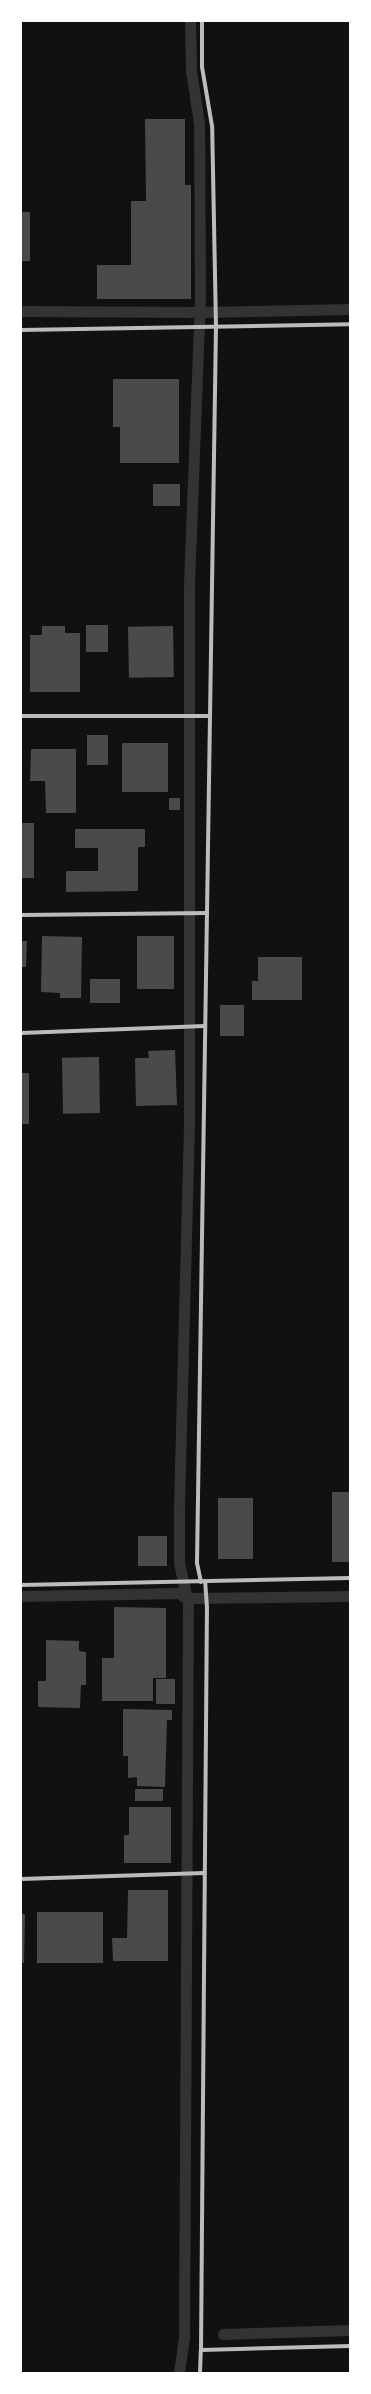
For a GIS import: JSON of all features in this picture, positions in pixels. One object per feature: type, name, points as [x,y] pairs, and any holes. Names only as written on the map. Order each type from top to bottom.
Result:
[{"type":"street","points":[[200,2373],[207,1608],[206,1589],[197,1563],[216,327],[212,126],[202,67],[202,21]]},
{"type":"street","points":[[21,330],[350,324]]},
{"type":"street","points":[[21,716],[210,716]]},
{"type":"street","points":[[21,915],[207,913]]},
{"type":"street","points":[[21,1033],[205,1026]]},
{"type":"street","points":[[21,1585],[187,1583],[350,1578]]},
{"type":"street","points":[[21,1879],[204,1873]]},
{"type":"street","points":[[201,2350],[350,2346]]},
{"type":"building","points":[[145,119],[185,119],[185,185],[191,185],[191,299],[97,299],[97,265],[131,265],[131,201],[146,201]]},
{"type":"building","points":[[21,212],[30,212],[30,261],[21,261]]},
{"type":"building","points":[[113,379],[179,379],[179,463],[120,463],[120,427],[113,427]]},
{"type":"building","points":[[153,484],[180,484],[180,506],[153,506]]},
{"type":"building","points":[[86,625],[108,625],[108,652],[86,652]]},
{"type":"building","points":[[42,626],[65,626],[65,633],[80,633],[80,692],[30,692],[30,635],[42,635]]},
{"type":"building","points":[[173,626],[174,677],[129,678],[128,627]]},
{"type":"building","points":[[87,735],[108,735],[108,765],[87,765]]},
{"type":"building","points":[[122,743],[168,743],[168,792],[122,792]]},
{"type":"building","points":[[31,749],[76,749],[76,813],[46,813],[45,781],[30,781]]},
{"type":"building","points":[[169,798],[180,798],[180,810],[169,810]]},
{"type":"building","points":[[21,823],[34,823],[34,878],[21,878]]},
{"type":"building","points":[[75,829],[145,829],[145,847],[138,847],[138,891],[66,892],[66,871],[98,871],[98,848],[75,848]]},
{"type":"building","points":[[42,936],[82,937],[81,998],[60,998],[60,993],[41,992]]},
{"type":"building","points":[[137,936],[174,936],[174,989],[137,989]]},
{"type":"building","points":[[21,941],[27,941],[26,967],[21,967]]},
{"type":"building","points":[[258,957],[302,957],[302,1000],[252,1000],[252,981],[258,981]]},
{"type":"building","points":[[90,979],[120,979],[120,1003],[90,1003]]},
{"type":"building","points":[[220,1005],[244,1005],[244,1036],[220,1036]]},
{"type":"building","points":[[175,1050],[177,1105],[136,1106],[135,1058],[149,1058],[148,1051]]},
{"type":"building","points":[[99,1057],[100,1113],[63,1114],[62,1058]]},
{"type":"building","points":[[21,1073],[29,1073],[29,1124],[21,1124]]},
{"type":"building","points":[[332,1492],[350,1492],[350,1562],[332,1562]]},
{"type":"building","points":[[218,1498],[253,1498],[253,1559],[218,1559]]},
{"type":"building","points":[[138,1536],[167,1536],[167,1566],[138,1566]]},
{"type":"building","points":[[114,1607],[166,1608],[166,1678],[153,1678],[153,1701],[102,1701],[102,1658],[114,1658]]},
{"type":"building","points":[[46,1640],[79,1641],[79,1651],[86,1652],[86,1685],[81,1685],[80,1708],[38,1707],[38,1681],[46,1681]]},
{"type":"building","points":[[156,1679],[175,1679],[175,1704],[156,1704]]},
{"type":"building","points":[[123,1709],[172,1710],[172,1720],[167,1720],[165,1787],[137,1786],[137,1777],[128,1778],[128,1756],[123,1756]]},
{"type":"building","points":[[135,1789],[163,1789],[163,1801],[135,1801]]},
{"type":"building","points":[[129,1807],[171,1807],[171,1863],[124,1863],[124,1835],[129,1835]]},
{"type":"building","points":[[128,1890],[168,1890],[168,1961],[113,1961],[112,1938],[127,1938]]},
{"type":"building","points":[[37,1912],[103,1912],[103,1963],[37,1963]]},
{"type":"building","points":[[21,1914],[25,1914],[24,1963],[21,1963]]},
{"type":"waterway","points":[[179,2373],[184,2337],[188,1604],[179,1563],[179,1506],[189,1128],[189,584],[200,299],[199,123],[191,71],[190,21]]},
{"type":"waterway","points":[[21,311],[200,312],[350,309]]},
{"type":"waterway","points":[[21,1596],[179,1593],[186,1598],[350,1596]]},
{"type":"waterway","points":[[223,2334],[350,2330]]}]
